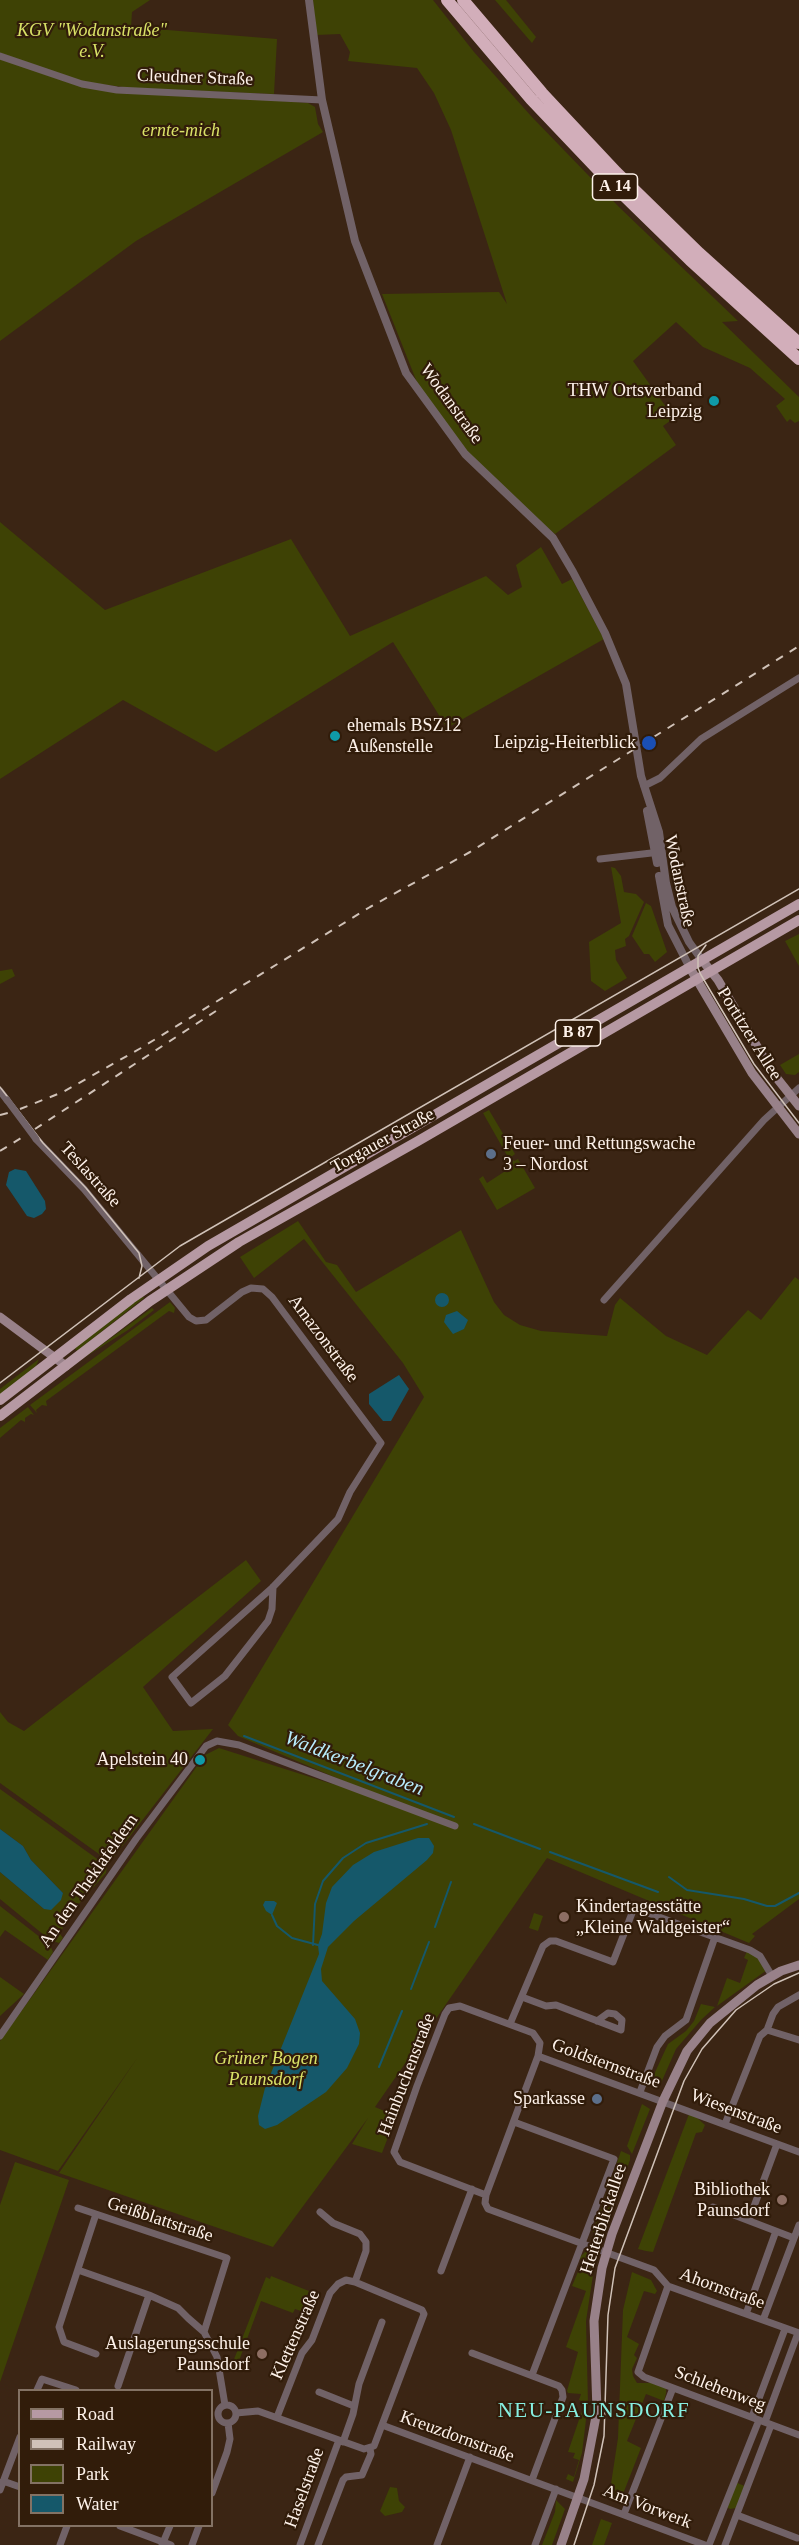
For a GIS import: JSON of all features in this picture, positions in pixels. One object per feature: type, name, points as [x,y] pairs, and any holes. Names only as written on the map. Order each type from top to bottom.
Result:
[{"type":"highway","name":"A 14","points":[[447,0],[531,99],[607,179],[690,260],[799,359]]},
{"type":"highway","name":"A 14","points":[[463,0],[542,93],[616,172],[799,343]]},
{"type":"main road","name":"Torgauer Straße","points":[[0,1400],[157,1280],[232,1231],[799,904]]},
{"type":"main road","name":"Torgauer Straße","points":[[0,1416],[165,1290],[239,1242],[799,920]]},
{"type":"main road","name":"Wodanstraße","points":[[702,960],[710,970]]},
{"type":"main road","name":"Wodanstraße","points":[[690,968],[695,979]]},
{"type":"main road","name":"Portitzer Allee","points":[[710,970],[772,1072],[799,1106]]},
{"type":"main road","name":"Portitzer Allee","points":[[695,979],[752,1074],[799,1134]]},
{"type":"main road","points":[[0,1317],[66,1366]]},
{"type":"main road","name":"Heiterblickallee","points":[[561,2545],[584,2479],[597,2411],[594,2321],[597,2295],[607,2253],[663,2101],[678,2068],[697,2037],[721,2012],[772,1976],[799,1965]]},
{"type":"street","name":"Wodanstraße","points":[[309,0],[322,100],[355,241],[406,373],[465,454],[552,538],[606,633],[626,684],[644,786],[672,907],[688,942],[702,960]]},
{"type":"street","name":"Cleudner Straße","points":[[0,56],[82,84],[117,90],[322,100]]},
{"type":"street","points":[[644,786],[653,783],[671,769],[701,739],[799,678]]},
{"type":"street","name":"Wodanstraße","points":[[659,853],[668,925],[690,968]]},
{"type":"street","points":[[600,859],[659,853]]},
{"type":"street","points":[[604,1300],[646,1245],[799,1088]]},
{"type":"street","name":"Teslastraße","points":[[0,1091],[36,1139],[84,1189],[157,1280]]},
{"type":"street","name":"Amazonstraße","points":[[157,1280],[181,1310],[196,1321],[206,1320],[242,1292],[251,1288],[263,1289],[283,1308],[381,1443],[350,1492],[338,1520],[273,1587]]},
{"type":"street","points":[[273,1587],[272,1609],[268,1621],[225,1676],[191,1703],[172,1677],[273,1587]]},
{"type":"street","name":"An den Theklafeldern","points":[[0,2036],[136,1839],[206,1746],[217,1742],[238,1745],[455,1826]]},
{"type":"street","points":[[510,2024],[543,1946],[550,1941],[556,1941],[613,1962],[634,1908],[750,1950],[760,1956],[772,1976]]},
{"type":"street","points":[[640,2092],[657,2047],[665,2036],[686,2020],[715,1937]]},
{"type":"street","points":[[725,2124],[760,2036],[767,2030],[778,2007],[799,1995]]},
{"type":"street","points":[[522,1997],[546,2006],[556,2005],[597,2021]]},
{"type":"street","name":"Hainbuchenstraße","points":[[486,2194],[400,2162],[394,2152],[438,2031],[449,2008],[460,2006],[510,2024],[533,2033],[540,2043]]},
{"type":"street","points":[[767,2030],[799,2040]]},
{"type":"street","name":"Goldsternstraße","points":[[486,2194],[538,2056],[540,2043]]},
{"type":"street","name":"Goldsternstraße","points":[[538,2056],[663,2101]]},
{"type":"street","name":"Wiesenstraße","points":[[663,2101],[799,2152]]},
{"type":"street","name":"Heiterblickallee","points":[[514,2122],[614,2159],[532,2375]]},
{"type":"street","points":[[748,2220],[777,2144]]},
{"type":"street","points":[[441,2271],[472,2189]]},
{"type":"street","points":[[486,2194],[485,2203],[488,2209],[607,2253]]},
{"type":"street","points":[[712,2207],[776,2231],[795,2241]]},
{"type":"street","name":"Geißblattstraße","points":[[78,2208],[227,2258],[204,2331]]},
{"type":"street","points":[[320,2212],[333,2223],[360,2234],[366,2242],[366,2251],[355,2282],[418,2306],[424,2314],[382,2425]]},
{"type":"street","points":[[96,2214],[59,2327],[64,2342],[96,2354]]},
{"type":"street","points":[[763,2320],[795,2241],[799,2225]]},
{"type":"street","points":[[746,2314],[776,2231]]},
{"type":"street","name":"Ahornstraße","points":[[607,2253],[654,2270],[668,2286],[798,2333]]},
{"type":"street","points":[[78,2270],[149,2295],[178,2308],[204,2331],[217,2357],[225,2405]]},
{"type":"street","name":"Klettenstraße","points":[[277,2417],[302,2352],[312,2340],[330,2293],[338,2284],[346,2280],[355,2282]]},
{"type":"street","name":"Schlehenweg","points":[[668,2286],[638,2372],[644,2377],[799,2435]]},
{"type":"street","points":[[118,2386],[149,2295]]},
{"type":"street","name":"Haselstraße","points":[[300,2545],[354,2406],[359,2384],[382,2322]]},
{"type":"street","points":[[725,2545],[736,2515],[762,2421],[785,2328]]},
{"type":"street","points":[[707,2545],[798,2333]]},
{"type":"street","points":[[472,2353],[559,2386],[564,2393],[532,2480]]},
{"type":"street","points":[[38,2389],[42,2379],[70,2389]]},
{"type":"street","points":[[624,2514],[673,2388]]},
{"type":"street","points":[[320,2392],[354,2406]]},
{"type":"street","points":[[213,2421],[220,2420],[228,2423],[234,2420],[236,2413],[234,2408],[225,2405]]},
{"type":"street","points":[[220,2420],[219,2410],[225,2405]]},
{"type":"street","points":[[236,2413],[258,2411],[370,2449]]},
{"type":"street","points":[[213,2490],[230,2439],[228,2423]]},
{"type":"street","name":"Kreuzdornstraße","points":[[370,2449],[374,2446],[382,2425],[578,2497]]},
{"type":"street","points":[[0,2490],[18,2442]]},
{"type":"street","name":"Haselstraße","points":[[318,2545],[343,2480],[346,2477],[362,2475],[371,2454],[370,2449]]},
{"type":"street","points":[[437,2545],[470,2457]]},
{"type":"street","points":[[3,2481],[18,2486]]},
{"type":"street","points":[[535,2545],[556,2489]]},
{"type":"street","name":"Am Vorwerk","points":[[578,2497],[707,2545]]},
{"type":"street","points":[[736,2515],[797,2538]]},
{"type":"street","points":[[60,2545],[67,2527]]},
{"type":"street","points":[[123,2527],[166,2544],[170,2527]]},
{"type":"street","points":[[192,2545],[199,2527]]},
{"type":"green space","name":"KGV \"Wodanstraße\" e.V.","points":[[0,0],[150,0],[132,12],[131,27],[277,39],[274,94],[132,88],[83,82],[0,53]]},
{"type":"green space","points":[[313,0],[433,0],[474,52],[531,116],[619,207],[738,321],[722,322],[799,397],[799,421],[795,423],[790,419],[787,422],[776,406],[785,399],[750,368],[703,347],[676,322],[633,361],[674,418],[663,426],[676,445],[555,534],[485,474],[422,395],[382,294],[499,292],[507,304],[451,130],[434,93],[417,68],[348,61],[350,52],[340,34],[316,35]]},
{"type":"green space","points":[[495,0],[506,0],[536,37],[532,43]]},
{"type":"green space","name":"ernte-mich","points":[[0,58],[73,84],[308,103],[315,107],[318,124],[323,132],[136,241],[0,341]]},
{"type":"green space","points":[[0,522],[105,610],[291,539],[350,636],[486,576],[508,595],[522,587],[516,565],[541,547],[562,584],[572,579],[604,639],[447,728],[393,642],[216,752],[123,700],[0,779]]},
{"type":"green space","points":[[611,867],[615,868],[621,876],[624,892],[636,894],[644,902],[629,936],[625,939],[626,946],[615,950],[616,960],[627,978],[605,991],[591,981],[589,942],[621,923]]},
{"type":"green space","points":[[646,903],[651,906],[667,952],[655,962],[649,954],[644,954],[632,936]]},
{"type":"green space","points":[[799,934],[799,966],[785,941]]},
{"type":"green space","points":[[12,969],[15,976],[0,984],[0,971]]},
{"type":"green space","points":[[799,1054],[799,1072],[795,1075],[786,1074],[780,1065]]},
{"type":"green space","points":[[489,1110],[515,1154],[511,1157],[514,1161],[518,1159],[535,1188],[497,1210],[479,1179],[483,1176],[487,1183],[513,1166],[483,1113]]},
{"type":"green space","name":"Grüner Bogen Paunsdorf","points":[[298,1221],[326,1262],[337,1265],[356,1292],[461,1230],[494,1302],[504,1315],[520,1325],[541,1331],[607,1336],[615,1305],[620,1298],[666,1336],[707,1355],[748,1310],[761,1320],[795,1277],[799,1280],[799,1899],[752,1934],[755,1936],[749,1943],[547,1858],[375,2107],[396,2116],[382,2153],[352,2144],[368,2118],[273,2247],[59,2173],[138,2057],[58,2171],[0,2150],[0,2041],[205,1755],[219,1748],[329,1783],[379,1796],[238,1736],[228,1725],[424,1397],[403,1363],[304,1239],[254,1278],[240,1257]]},
{"type":"green space","points":[[142,1295],[144,1298],[77,1351],[74,1347]]},
{"type":"green space","points":[[170,1302],[175,1308],[174,1313],[169,1311],[46,1401],[47,1406],[42,1405],[36,1410],[37,1413],[30,1405]]},
{"type":"green space","points":[[152,1308],[154,1310],[128,1330],[82,1359]]},
{"type":"green space","points":[[39,1359],[36,1366],[0,1395],[0,1389]]},
{"type":"green space","points":[[28,1407],[34,1415],[31,1414],[25,1418],[25,1422],[21,1420],[0,1438],[0,1428]]},
{"type":"green space","points":[[246,1560],[261,1581],[143,1687],[173,1731],[213,1729],[110,1862],[0,1783],[0,1712],[8,1722],[24,1731]]},
{"type":"green space","points":[[0,1789],[107,1866],[106,1873],[69,1915],[60,1934],[63,1938],[59,1943],[50,1940],[0,1899],[0,1872],[44,1909],[63,1893],[31,1860],[23,1846],[0,1829]]},
{"type":"green space","points":[[0,1906],[50,1945],[53,1952],[48,1960],[5,1930],[0,1937]]},
{"type":"green space","points":[[534,1913],[543,1916],[538,1931],[529,1928]]},
{"type":"green space","points":[[747,1951],[758,1958],[767,1970],[717,2006],[727,1978],[740,1983],[748,1960],[744,1958]]},
{"type":"green space","points":[[0,1977],[24,1994],[0,2016]]},
{"type":"green space","points":[[701,2004],[715,2007],[676,2049],[661,2083],[653,2085],[651,2081],[668,2044],[686,2031],[694,2021]]},
{"type":"green space","points":[[642,2104],[650,2109],[632,2154],[627,2146]]},
{"type":"green space","points":[[689,2114],[705,2125],[702,2132],[696,2133],[653,2252],[638,2249]]},
{"type":"green space","points":[[621,2151],[630,2155],[630,2160],[603,2236],[593,2232]]},
{"type":"green space","points":[[15,2162],[69,2180],[0,2382],[0,2205]]},
{"type":"green space","points":[[586,2251],[594,2253],[591,2259],[595,2262],[586,2321],[588,2403],[582,2453],[573,2482],[566,2479],[568,2474],[574,2477],[579,2460],[573,2458],[575,2453],[568,2452],[585,2402],[579,2400],[581,2394],[567,2391],[578,2352],[566,2347],[586,2291],[572,2286],[583,2260],[579,2258]]},
{"type":"green space","points":[[632,2272],[651,2280],[657,2291],[655,2294],[644,2291],[627,2337],[639,2344],[634,2355],[637,2358],[632,2369],[633,2376],[637,2383],[652,2383],[666,2388],[666,2393],[664,2401],[646,2394],[627,2441],[641,2448],[623,2494],[627,2497],[625,2503],[609,2497],[618,2438],[623,2310]]},
{"type":"green space","points":[[271,2276],[309,2291],[301,2311],[295,2309],[293,2313],[261,2301],[236,2369],[231,2367],[266,2277],[270,2279]]},
{"type":"green space","points":[[735,2482],[747,2487],[736,2508],[730,2509],[725,2506]]},
{"type":"green space","points":[[390,2487],[397,2488],[399,2501],[405,2507],[402,2512],[385,2516],[380,2511]]},
{"type":"green space","points":[[556,2500],[565,2509],[552,2545],[542,2545],[555,2512]]},
{"type":"green space","points":[[601,2519],[612,2523],[604,2545],[592,2545]]},
{"type":"water","points":[[15,1169],[26,1171],[45,1201],[46,1209],[34,1218],[27,1216],[6,1185],[9,1172]]},
{"type":"water","points":[[439,1293],[445,1293],[449,1300],[445,1307],[439,1307],[435,1303],[435,1297]]},
{"type":"water","points":[[457,1311],[468,1320],[464,1329],[453,1334],[444,1322],[446,1315]]},
{"type":"water","points":[[399,1375],[409,1389],[391,1421],[383,1421],[369,1404],[369,1394]]},
{"type":"water","points":[[0,1829],[23,1846],[31,1860],[63,1893],[61,1900],[51,1910],[44,1909],[0,1872]]},
{"type":"water","points":[[418,1838],[429,1838],[434,1846],[433,1853],[354,1921],[328,1947],[321,1969],[322,1981],[355,2019],[360,2033],[359,2044],[347,2068],[326,2092],[277,2125],[265,2129],[259,2125],[258,2116],[265,2088],[319,1954],[318,1945],[322,1934],[326,1903],[332,1887],[353,1865],[374,1852]]},
{"type":"water","points":[[265,1901],[277,1903],[272,1915],[263,1905]]},
{"type":"waterway","name":"Waldkerbelgraben","points":[[244,1736],[454,1817]]},
{"type":"waterway","points":[[313,1945],[315,1904],[323,1881],[343,1858],[366,1843],[427,1824]]},
{"type":"waterway","name":"Waldkerbelgraben","points":[[474,1824],[540,1849]]},
{"type":"waterway","name":"Waldkerbelgraben","points":[[550,1852],[658,1892]]},
{"type":"waterway","name":"Waldkerbelgraben","points":[[669,1877],[687,1890],[744,1899],[767,1906],[775,1906],[799,1893]]},
{"type":"waterway","points":[[435,1927],[451,1882]]},
{"type":"waterway","points":[[272,1915],[277,1926],[292,1938],[318,1945]]},
{"type":"waterway","points":[[411,1989],[429,1942]]},
{"type":"waterway","points":[[379,2067],[402,2011]]},
{"type":"tram line","points":[[0,1383],[180,1246],[799,889]]},
{"type":"tram line","points":[[706,945],[698,956],[698,968],[701,975],[754,1064],[799,1123]]},
{"type":"tram line","points":[[0,1087],[43,1143],[86,1188],[139,1253],[142,1266],[139,1278]]},
{"type":"tram line","points":[[574,2545],[594,2485],[604,2436],[608,2315],[615,2268],[684,2081],[702,2049],[736,2010],[774,1984],[799,1973]]},
{"type":"railway","points":[[20,1109],[63,1092],[141,1048],[370,907],[470,852],[799,646]]},
{"type":"railway","points":[[35,1129],[216,1011]]},
{"type":"railway","points":[[0,1115],[8,1113]]},
{"type":"railway","points":[[0,1151],[26,1135]]},
{"type":"place","name":"THW Ortsverband Leipzig","points":[[714,401]]},
{"type":"place","name":"ehemals BSZ12 Außenstelle","points":[[335,736]]},
{"type":"place","name":"Leipzig-Heiterblick","points":[[649,743]]},
{"type":"place","name":"Feuer- und Rettungswache 3 – Nordost","points":[[491,1154]]},
{"type":"place","name":"Apelstein 40","points":[[200,1760]]},
{"type":"place","name":"Kindertagesstätte „Kleine Waldgeister“","points":[[564,1917]]},
{"type":"place","name":"Sparkasse","points":[[597,2099]]},
{"type":"place","name":"Bibliothek Paunsdorf","points":[[782,2200]]},
{"type":"place","name":"Auslagerungsschule Paunsdorf","points":[[262,2354]]},
{"type":"district","name":"NEU-PAUNSDORF","points":[[594,2411]]}]
